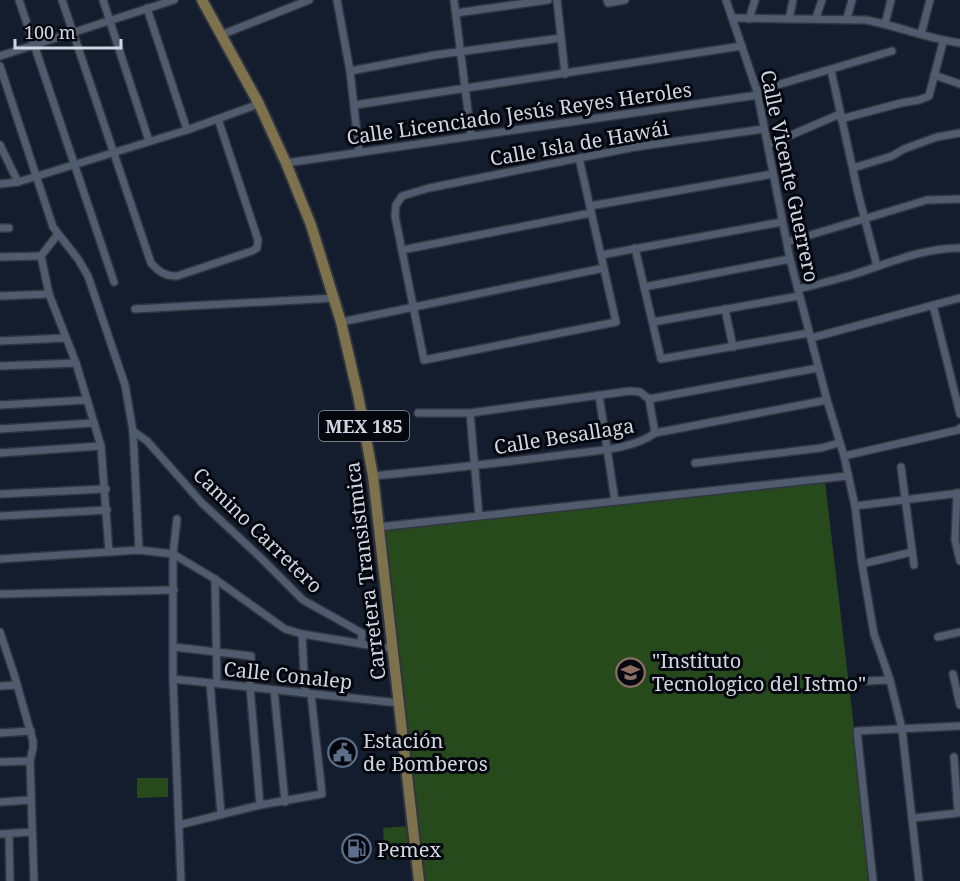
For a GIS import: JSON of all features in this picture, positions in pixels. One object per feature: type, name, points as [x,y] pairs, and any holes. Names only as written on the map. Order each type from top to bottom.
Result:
[{"type":"main road","name":"Carretera Transistmica","points":[[202,0],[259,104],[286,163],[311,225],[341,322],[373,476],[418,881]]},
{"type":"street","points":[[19,0],[114,282]]},
{"type":"street","points":[[62,0],[151,263],[167,276],[177,276],[256,248],[258,240],[218,119]]},
{"type":"street","points":[[103,0],[149,141]]},
{"type":"street","points":[[0,56],[174,0]]},
{"type":"street","points":[[222,35],[309,0]]},
{"type":"street","points":[[337,0],[350,70],[359,151]]},
{"type":"street","points":[[454,0],[471,135]]},
{"type":"street","points":[[456,13],[548,0]]},
{"type":"street","points":[[557,0],[565,74]]},
{"type":"street","points":[[607,2],[625,0]]},
{"type":"street","name":"Calle Vicente Guerrero","points":[[726,0],[757,93],[790,259],[810,336]]},
{"type":"street","points":[[749,19],[755,0]]},
{"type":"street","points":[[789,19],[794,0]]},
{"type":"street","points":[[816,18],[822,0]]},
{"type":"street","points":[[847,18],[852,0]]},
{"type":"street","points":[[885,24],[891,0]]},
{"type":"street","points":[[921,34],[930,0]]},
{"type":"street","points":[[147,8],[187,130]]},
{"type":"street","points":[[732,18],[847,18],[885,24],[943,42],[960,41]]},
{"type":"street","points":[[350,70],[561,38]]},
{"type":"street","points":[[768,145],[841,117],[929,96],[943,42]]},
{"type":"street","points":[[355,105],[742,46]]},
{"type":"street","name":"Calle Licenciado Jesús Reyes Heroles","points":[[286,163],[471,135],[618,117],[757,93],[892,51]]},
{"type":"street","points":[[0,66],[54,227],[88,276],[125,384],[133,431],[140,550]]},
{"type":"street","points":[[831,69],[877,266]]},
{"type":"street","points":[[934,75],[960,84]]},
{"type":"street","points":[[0,184],[18,182],[187,130],[259,104]]},
{"type":"street","name":"Calle Isla de Hawái","points":[[402,250],[395,216],[396,205],[402,196],[429,188],[636,147],[764,129]]},
{"type":"street","points":[[853,168],[892,156],[937,137],[960,133]]},
{"type":"street","points":[[0,145],[18,182]]},
{"type":"street","points":[[579,158],[590,209],[616,322],[424,360],[402,250],[590,209],[773,174]]},
{"type":"street","points":[[787,242],[927,200],[960,199]]},
{"type":"street","points":[[601,255],[782,222]]},
{"type":"street","points":[[0,228],[9,228]]},
{"type":"street","points":[[58,234],[41,256],[49,294],[76,363],[101,446],[109,552]]},
{"type":"street","points":[[635,248],[661,358],[810,336],[960,298]]},
{"type":"street","points":[[653,322],[798,293],[916,254],[945,248],[960,248]]},
{"type":"street","points":[[0,257],[41,256]]},
{"type":"street","points":[[644,287],[790,259]]},
{"type":"street","points":[[341,322],[604,268]]},
{"type":"street","points":[[0,296],[49,294]]},
{"type":"street","points":[[135,309],[335,298]]},
{"type":"street","points":[[933,305],[960,414]]},
{"type":"street","points":[[725,309],[733,347]]},
{"type":"street","points":[[810,336],[844,456],[855,506],[874,634],[890,680],[902,729],[914,819],[919,881]]},
{"type":"street","points":[[0,341],[66,338]]},
{"type":"street","points":[[0,366],[76,363]]},
{"type":"street","points":[[649,399],[818,368]]},
{"type":"street","points":[[418,413],[470,413],[630,391],[640,392],[649,399],[655,433]]},
{"type":"street","points":[[599,395],[615,501]]},
{"type":"street","points":[[0,405],[87,400]]},
{"type":"street","name":"Calle Besallaga","points":[[373,476],[474,467],[633,444],[655,433],[827,400]]},
{"type":"street","points":[[470,413],[479,516]]},
{"type":"street","points":[[0,429],[94,423]]},
{"type":"street","points":[[844,456],[960,428]]},
{"type":"street","name":"Camino Carretero","points":[[133,431],[147,441],[202,503],[303,600],[362,633],[361,644]]},
{"type":"street","points":[[695,463],[821,448],[839,443]]},
{"type":"street","points":[[0,453],[101,446]]},
{"type":"street","points":[[901,467],[914,566]]},
{"type":"street","points":[[378,527],[848,476]]},
{"type":"street","points":[[0,494],[106,489]]},
{"type":"street","points":[[855,506],[959,493],[955,540],[960,561]]},
{"type":"street","points":[[0,516],[107,510]]},
{"type":"street","points":[[177,519],[173,554],[173,679],[180,881]]},
{"type":"street","points":[[0,559],[140,550],[173,554],[215,579],[285,629],[302,634],[393,649]]},
{"type":"street","points":[[862,564],[912,552]]},
{"type":"street","points":[[215,579],[217,653],[214,683],[221,814]]},
{"type":"street","points":[[0,594],[174,590]]},
{"type":"street","points":[[0,632],[31,731],[34,881]]},
{"type":"street","points":[[938,637],[960,632]]},
{"type":"street","points":[[178,825],[260,805],[322,794],[302,634]]},
{"type":"street","points":[[174,647],[251,656],[250,687],[260,805]]},
{"type":"street","points":[[953,675],[960,705]]},
{"type":"street","name":"Calle Conalep","points":[[173,679],[399,703]]},
{"type":"street","points":[[867,681],[890,680]]},
{"type":"street","points":[[0,686],[17,685]]},
{"type":"street","points":[[274,690],[285,802]]},
{"type":"street","points":[[873,881],[857,731],[960,726]]},
{"type":"street","points":[[0,733],[31,731]]},
{"type":"street","points":[[914,819],[958,813],[954,757]]},
{"type":"street","points":[[0,762],[30,761]]},
{"type":"street","points":[[0,802],[31,800]]},
{"type":"street","points":[[0,834],[32,832]]},
{"type":"street","points":[[9,834],[9,881]]},
{"type":"green space","name":"\"Instituto Tecnologico del Istmo\"","points":[[825,481],[872,881],[420,881],[378,527]]},
{"type":"green space","points":[[137,778],[168,778],[168,797],[137,798]]},
{"type":"green space","points":[[408,826],[411,857],[385,859],[383,828]]},
{"type":"place","name":"\"Instituto Tecnologico del Istmo\"","points":[[631,672]]},
{"type":"place","name":"Estación de Bomberos","points":[[342,752]]},
{"type":"place","name":"Pemex","points":[[356,849]]}]
